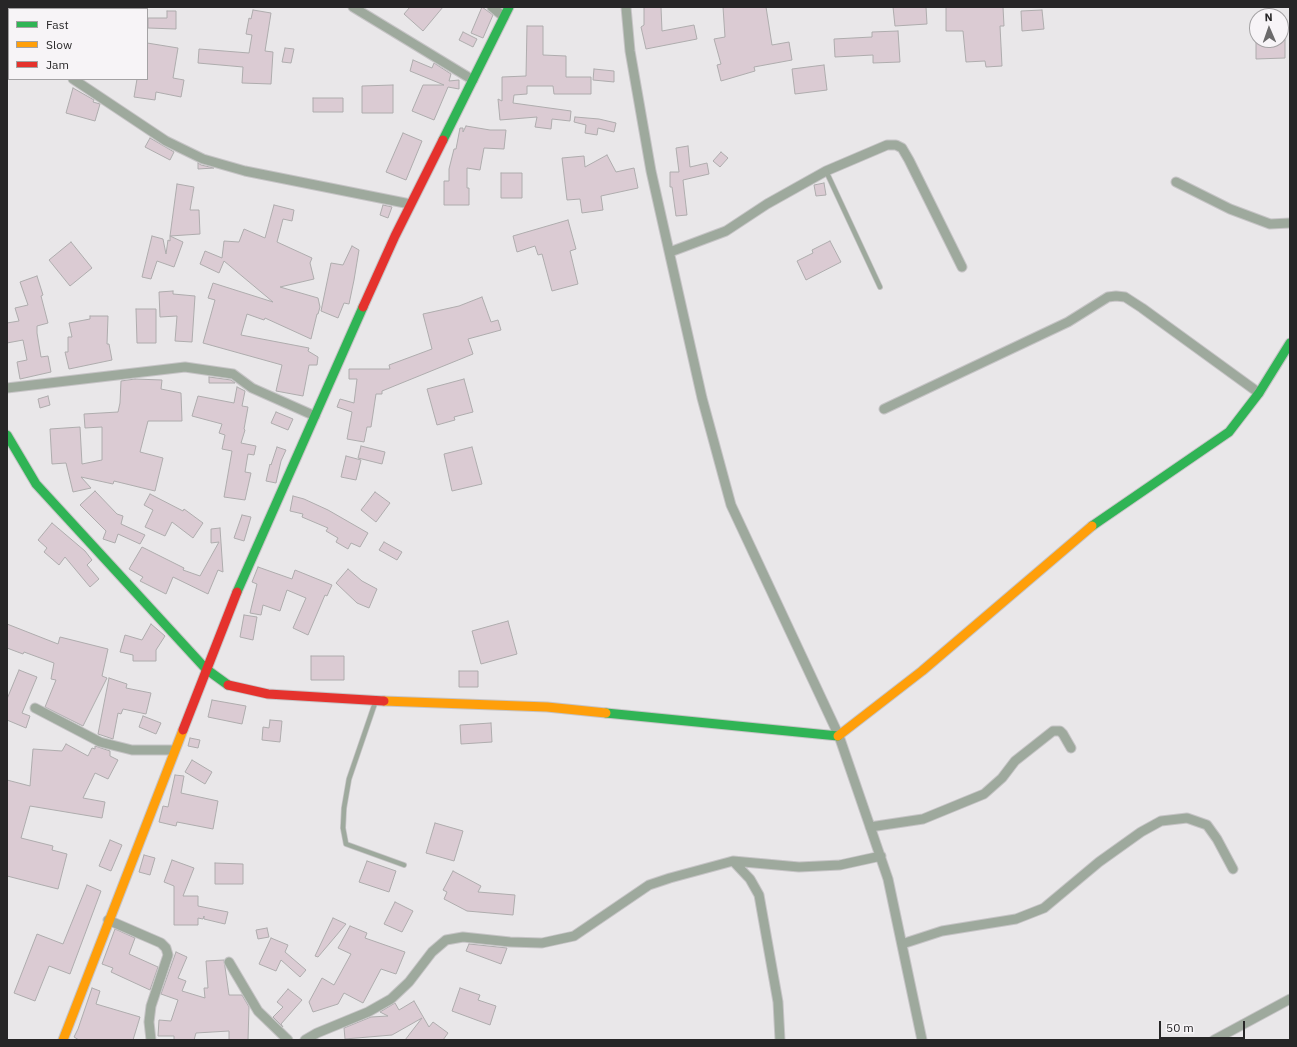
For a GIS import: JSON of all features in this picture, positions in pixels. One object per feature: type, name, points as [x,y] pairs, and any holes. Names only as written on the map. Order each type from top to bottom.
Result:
[{"type":"street","points":[[353,7],[473,80]]},
{"type":"street","points":[[492,7],[504,18]]},
{"type":"street","points":[[63,1040],[232,601],[410,204],[509,7]]},
{"type":"street","points":[[626,7],[630,51],[649,156],[702,398],[732,505],[839,736],[881,856],[902,944],[922,1040]]},
{"type":"street","points":[[74,80],[166,141],[203,159],[245,171],[410,204]]},
{"type":"street","points":[[670,252],[726,231],[767,204],[826,171],[887,145],[896,145],[902,148],[909,160],[962,267]]},
{"type":"street","points":[[1176,182],[1230,209],[1270,224],[1290,223]]},
{"type":"street","points":[[884,409],[1068,322],[1108,297],[1116,296],[1125,297],[1142,308],[1260,392]]},
{"type":"street","points":[[7,435],[36,484],[206,669],[225,684],[268,694],[375,701],[547,707],[839,736],[922,671],[1083,532],[1229,432],[1260,392],[1290,343]]},
{"type":"street","points":[[7,388],[185,367],[198,368],[233,374],[252,388],[315,416]]},
{"type":"street","points":[[35,708],[100,742],[132,750],[174,750]]},
{"type":"street","points":[[870,827],[924,819],[984,794],[1002,778],[1015,761],[1040,739],[1053,731],[1063,734],[1071,748]]},
{"type":"street","points":[[902,944],[942,931],[1016,919],[1044,908],[1099,862],[1141,832],[1161,821],[1187,818],[1208,825],[1233,869]]},
{"type":"street","points":[[305,1040],[317,1033],[368,1012],[391,999],[409,982],[432,952],[446,940],[463,937],[510,942],[542,943],[574,936],[649,885],[733,861],[799,867],[840,865],[881,856]]},
{"type":"street","points":[[733,861],[750,879],[759,895],[778,1002],[780,1040]]},
{"type":"street","points":[[108,920],[161,943],[166,948],[168,955],[151,1006],[149,1022],[151,1040]]},
{"type":"street","points":[[228,962],[258,1011],[288,1040]]},
{"type":"street","points":[[1214,1040],[1290,999]]},
{"type":"lane","points":[[826,171],[880,287]]},
{"type":"lane","points":[[375,701],[349,779],[344,808],[343,828],[346,844],[404,865]]},
{"type":"building","points":[[410,7],[443,7],[423,31],[404,14]]},
{"type":"building","points":[[482,7],[493,15],[483,38],[471,33]]},
{"type":"building","points":[[644,7],[661,7],[662,31],[694,25],[697,39],[646,49],[641,27],[644,25]]},
{"type":"building","points":[[723,7],[766,7],[772,45],[789,42],[792,60],[754,67],[755,71],[721,81],[717,65],[721,64],[714,39],[725,37]]},
{"type":"building","points":[[893,7],[926,7],[927,24],[895,26]]},
{"type":"building","points":[[946,7],[1003,7],[1004,26],[1000,26],[1002,66],[986,67],[985,61],[966,62],[963,31],[946,31]]},
{"type":"building","points":[[253,10],[271,13],[265,51],[273,52],[271,84],[242,83],[243,67],[198,63],[199,49],[249,53],[252,35],[246,34],[249,18],[251,19]]},
{"type":"building","points":[[1042,10],[1044,29],[1022,31],[1021,11]]},
{"type":"building","points":[[167,11],[176,11],[176,29],[148,28],[148,18],[167,18]]},
{"type":"building","points":[[527,26],[543,26],[543,55],[566,56],[566,77],[591,77],[591,94],[554,94],[553,86],[527,86],[527,94],[514,95],[513,103],[571,111],[570,121],[552,119],[551,129],[535,127],[537,117],[500,120],[498,99],[502,101],[502,77],[526,76]]},
{"type":"building","points":[[898,31],[900,62],[873,63],[873,55],[835,57],[834,39],[872,37],[872,32]]},
{"type":"building","points":[[463,32],[477,39],[473,47],[459,40]]},
{"type":"building","points":[[148,43],[178,48],[173,78],[184,80],[181,97],[156,92],[155,100],[134,97],[137,80],[148,80]]},
{"type":"building","points":[[285,48],[294,49],[291,63],[282,62]]},
{"type":"building","points":[[1256,48],[1285,48],[1285,58],[1256,59]]},
{"type":"building","points":[[413,60],[432,68],[434,63],[451,74],[449,81],[459,80],[459,89],[448,87],[434,120],[412,111],[423,85],[444,85],[410,71]]},
{"type":"building","points":[[824,65],[827,90],[795,94],[792,69]]},
{"type":"building","points":[[594,69],[614,71],[614,82],[593,80]]},
{"type":"building","points":[[393,85],[393,113],[362,113],[362,86]]},
{"type":"building","points":[[73,88],[94,100],[93,102],[100,104],[95,121],[66,113]]},
{"type":"building","points":[[313,98],[343,98],[343,112],[313,112]]},
{"type":"building","points":[[575,117],[599,119],[616,123],[614,132],[598,128],[597,135],[585,133],[586,125],[574,122]]},
{"type":"building","points":[[466,126],[490,130],[506,130],[504,149],[484,148],[480,170],[467,168],[469,205],[444,205],[444,181],[449,181],[449,169],[454,149],[456,149],[460,128],[463,128],[463,132]]},
{"type":"building","points":[[403,133],[422,141],[406,180],[386,172]]},
{"type":"building","points":[[150,138],[174,152],[170,160],[145,147]]},
{"type":"building","points":[[688,146],[690,167],[707,163],[709,174],[683,180],[687,215],[676,216],[672,187],[670,187],[670,172],[679,172],[676,148]]},
{"type":"building","points":[[721,152],[728,158],[720,167],[713,161]]},
{"type":"building","points":[[607,155],[616,172],[634,168],[638,188],[601,196],[603,210],[582,213],[580,199],[567,200],[562,158],[584,156],[585,167]]},
{"type":"building","points":[[198,163],[201,165],[214,168],[198,169]]},
{"type":"building","points":[[501,173],[522,173],[522,198],[501,198]]},
{"type":"building","points":[[824,183],[826,195],[816,196],[814,185]]},
{"type":"building","points":[[177,184],[194,187],[190,210],[199,210],[200,234],[170,236]]},
{"type":"building","points":[[274,205],[294,210],[292,221],[283,219],[277,242],[312,258],[310,263],[314,279],[280,287],[318,298],[320,307],[311,339],[265,318],[264,320],[247,314],[241,335],[309,348],[308,351],[318,357],[317,365],[309,365],[303,396],[276,391],[282,365],[203,343],[215,300],[208,298],[213,283],[273,302],[224,261],[219,273],[200,264],[205,251],[222,258],[224,241],[239,242],[244,229],[265,238]]},
{"type":"building","points":[[383,205],[392,207],[388,218],[380,215]]},
{"type":"building","points":[[568,220],[576,249],[570,251],[578,284],[552,291],[542,254],[538,255],[535,246],[517,252],[513,236]]},
{"type":"building","points":[[152,236],[163,239],[166,254],[170,236],[183,242],[174,267],[157,261],[151,279],[142,277]]},
{"type":"building","points":[[830,241],[841,262],[806,280],[797,261],[813,253],[812,250]]},
{"type":"building","points":[[71,242],[92,268],[70,286],[49,260]]},
{"type":"building","points":[[352,246],[359,250],[354,280],[349,304],[344,303],[338,318],[321,311],[331,263],[343,265]]},
{"type":"building","points":[[37,276],[43,295],[41,296],[48,323],[37,326],[37,333],[41,357],[48,356],[51,372],[20,379],[17,362],[27,360],[23,340],[7,343],[7,323],[19,321],[15,308],[28,305],[20,282]]},
{"type":"building","points":[[173,291],[173,294],[195,296],[192,342],[175,341],[177,316],[160,317],[159,292]]},
{"type":"building","points":[[482,297],[491,322],[498,320],[501,330],[468,339],[473,354],[382,391],[382,394],[376,394],[371,427],[367,427],[364,442],[347,439],[352,412],[337,407],[340,399],[354,403],[357,379],[349,379],[349,369],[390,369],[389,365],[432,349],[423,314],[459,306]]},
{"type":"building","points":[[136,309],[156,309],[156,343],[137,343]]},
{"type":"building","points":[[90,316],[108,316],[107,344],[109,344],[112,360],[69,369],[65,352],[68,352],[68,337],[72,337],[69,323],[90,319]]},
{"type":"building","points":[[209,377],[231,380],[235,383],[209,383]]},
{"type":"building","points":[[135,379],[162,380],[161,389],[181,393],[182,421],[148,421],[140,452],[163,458],[155,491],[114,481],[113,484],[81,477],[91,488],[73,492],[66,463],[52,464],[50,429],[80,427],[82,464],[102,460],[102,427],[85,428],[84,414],[118,412],[121,381]]},
{"type":"building","points":[[464,379],[473,412],[454,417],[455,420],[437,425],[427,389]]},
{"type":"building","points":[[237,387],[245,391],[242,406],[248,407],[245,430],[241,443],[256,446],[254,455],[248,454],[245,472],[251,473],[245,500],[224,497],[232,451],[222,449],[225,435],[219,433],[222,424],[192,416],[198,396],[234,403]]},
{"type":"building","points":[[48,396],[50,405],[40,408],[38,399]]},
{"type":"building","points":[[276,412],[293,419],[288,430],[271,423]]},
{"type":"building","points":[[361,446],[385,452],[382,464],[358,458]]},
{"type":"building","points":[[277,447],[286,450],[281,461],[276,483],[266,481],[270,464],[271,465]]},
{"type":"building","points":[[472,447],[482,484],[452,491],[444,454]]},
{"type":"building","points":[[346,456],[361,460],[356,480],[341,477]]},
{"type":"building","points":[[95,491],[117,514],[123,516],[121,524],[145,535],[140,544],[118,534],[115,543],[103,539],[106,531],[80,505]]},
{"type":"building","points":[[375,492],[390,503],[376,522],[361,510]]},
{"type":"building","points":[[150,494],[183,511],[184,509],[203,523],[193,538],[172,522],[165,536],[145,527],[153,510],[144,505]]},
{"type":"building","points":[[293,496],[304,499],[328,510],[368,533],[360,547],[351,543],[348,549],[336,542],[338,538],[326,531],[328,528],[302,517],[303,514],[290,511]]},
{"type":"building","points":[[242,515],[251,517],[244,541],[234,538]]},
{"type":"building","points":[[52,523],[85,551],[92,560],[87,565],[99,579],[90,587],[65,557],[59,565],[44,552],[47,548],[38,540]]},
{"type":"building","points":[[220,528],[223,572],[218,570],[208,594],[173,577],[166,594],[140,581],[143,577],[129,569],[142,547],[184,568],[183,570],[200,576],[219,542],[211,543],[211,529]]},
{"type":"building","points":[[384,542],[402,552],[397,560],[379,550]]},
{"type":"building","points":[[258,567],[292,579],[295,570],[332,585],[327,596],[325,595],[308,635],[293,628],[306,598],[287,590],[280,611],[263,605],[261,615],[250,613],[257,584],[252,582]]},
{"type":"building","points":[[348,569],[362,581],[377,589],[369,608],[357,603],[336,583]]},
{"type":"building","points":[[244,615],[257,617],[253,640],[240,637]]},
{"type":"building","points":[[508,621],[517,654],[481,664],[472,631]]},
{"type":"building","points":[[7,624],[58,644],[60,637],[108,649],[102,676],[107,678],[83,726],[45,707],[56,680],[51,679],[54,663],[24,652],[23,654],[7,648]]},
{"type":"building","points":[[151,624],[165,636],[156,650],[156,661],[133,661],[133,655],[120,652],[125,635],[142,640]]},
{"type":"building","points":[[311,656],[344,656],[344,680],[311,680]]},
{"type":"building","points":[[19,670],[37,677],[22,713],[30,716],[26,728],[7,720],[7,699]]},
{"type":"building","points":[[459,671],[478,671],[478,687],[459,687]]},
{"type":"building","points":[[109,678],[127,684],[126,688],[151,693],[146,714],[123,709],[121,714],[118,713],[113,739],[98,734]]},
{"type":"building","points":[[212,700],[246,706],[242,724],[208,717]]},
{"type":"building","points":[[143,716],[161,723],[156,734],[139,727]]},
{"type":"building","points":[[270,720],[282,721],[280,742],[262,740],[263,727],[269,728]]},
{"type":"building","points":[[491,723],[492,742],[461,744],[460,725]]},
{"type":"building","points":[[190,738],[200,740],[198,748],[188,746]]},
{"type":"building","points":[[66,744],[88,756],[92,748],[95,749],[95,746],[110,751],[110,756],[118,760],[108,779],[95,773],[83,798],[105,802],[102,818],[30,806],[21,838],[53,846],[52,850],[67,854],[58,889],[7,876],[7,780],[30,786],[33,749],[62,751]]},
{"type":"building","points":[[192,760],[212,772],[205,784],[185,772]]},
{"type":"building","points":[[175,775],[184,776],[181,793],[218,801],[213,829],[177,822],[176,826],[159,822],[163,806],[168,807]]},
{"type":"building","points":[[435,823],[463,831],[454,861],[426,853]]},
{"type":"building","points":[[110,840],[122,845],[111,871],[99,866]]},
{"type":"building","points":[[144,855],[155,858],[150,875],[139,872]]},
{"type":"building","points":[[172,860],[194,868],[183,896],[198,896],[198,906],[228,912],[225,924],[204,919],[204,916],[203,919],[198,918],[198,925],[174,925],[174,886],[164,882]]},
{"type":"building","points":[[367,861],[396,871],[389,892],[359,882]]},
{"type":"building","points":[[215,863],[243,864],[243,884],[215,884]]},
{"type":"building","points":[[453,871],[481,886],[478,892],[515,895],[513,915],[467,911],[444,899],[447,892],[443,890]]},
{"type":"building","points":[[87,885],[101,891],[70,974],[49,966],[35,1001],[14,993],[37,934],[63,944]]},
{"type":"building","points":[[395,902],[413,911],[402,932],[384,924]]},
{"type":"building","points":[[333,918],[346,924],[318,957],[315,956]]},
{"type":"building","points":[[350,926],[367,933],[365,938],[405,952],[396,974],[381,969],[363,1003],[344,993],[338,1004],[313,1012],[309,1002],[322,978],[334,985],[351,954],[338,948]]},
{"type":"building","points":[[267,928],[269,937],[258,939],[256,930]]},
{"type":"building","points":[[115,929],[135,938],[129,954],[158,967],[150,990],[111,972],[113,968],[102,964]]},
{"type":"building","points":[[271,938],[288,945],[285,952],[306,970],[300,977],[281,960],[276,971],[259,964]]},
{"type":"building","points":[[469,944],[507,948],[501,964],[466,951]]},
{"type":"building","points":[[176,952],[187,957],[178,978],[186,981],[182,991],[205,998],[204,988],[208,988],[206,961],[224,960],[229,995],[242,995],[249,1007],[248,1040],[229,1040],[229,1031],[196,1033],[194,1040],[174,1040],[174,1036],[158,1036],[159,1020],[171,1021],[178,1000],[161,994]]},
{"type":"building","points":[[92,988],[100,991],[96,1004],[140,1017],[133,1040],[79,1040],[74,1037]]},
{"type":"building","points":[[460,988],[480,995],[478,1000],[496,1006],[490,1025],[452,1011]]},
{"type":"building","points":[[288,989],[302,1000],[281,1024],[283,1027],[273,1017],[283,1007],[277,1002]]},
{"type":"building","points":[[414,1001],[429,1027],[433,1022],[448,1033],[443,1040],[405,1040],[422,1018],[392,1035],[345,1039],[344,1028],[371,1017],[388,1016],[380,1012],[395,1003],[399,1010]]},
{"type":"traffic: fast","points":[[443,140],[509,7]]},
{"type":"traffic: fast","points":[[237,592],[363,307]]},
{"type":"traffic: fast","points":[[1092,526],[1229,432],[1259,393],[1290,343]]},
{"type":"traffic: fast","points":[[7,435],[36,484],[206,669],[228,685]]},
{"type":"traffic: fast","points":[[606,713],[838,736]]},
{"type":"traffic: slow","points":[[838,736],[922,671],[1092,526]]},
{"type":"traffic: slow","points":[[384,701],[547,707],[606,713]]},
{"type":"traffic: slow","points":[[63,1040],[183,730]]},
{"type":"traffic: jam","points":[[363,307],[395,236],[443,140]]},
{"type":"traffic: jam","points":[[183,730],[237,592]]},
{"type":"traffic: jam","points":[[228,685],[268,694],[384,701]]}]
